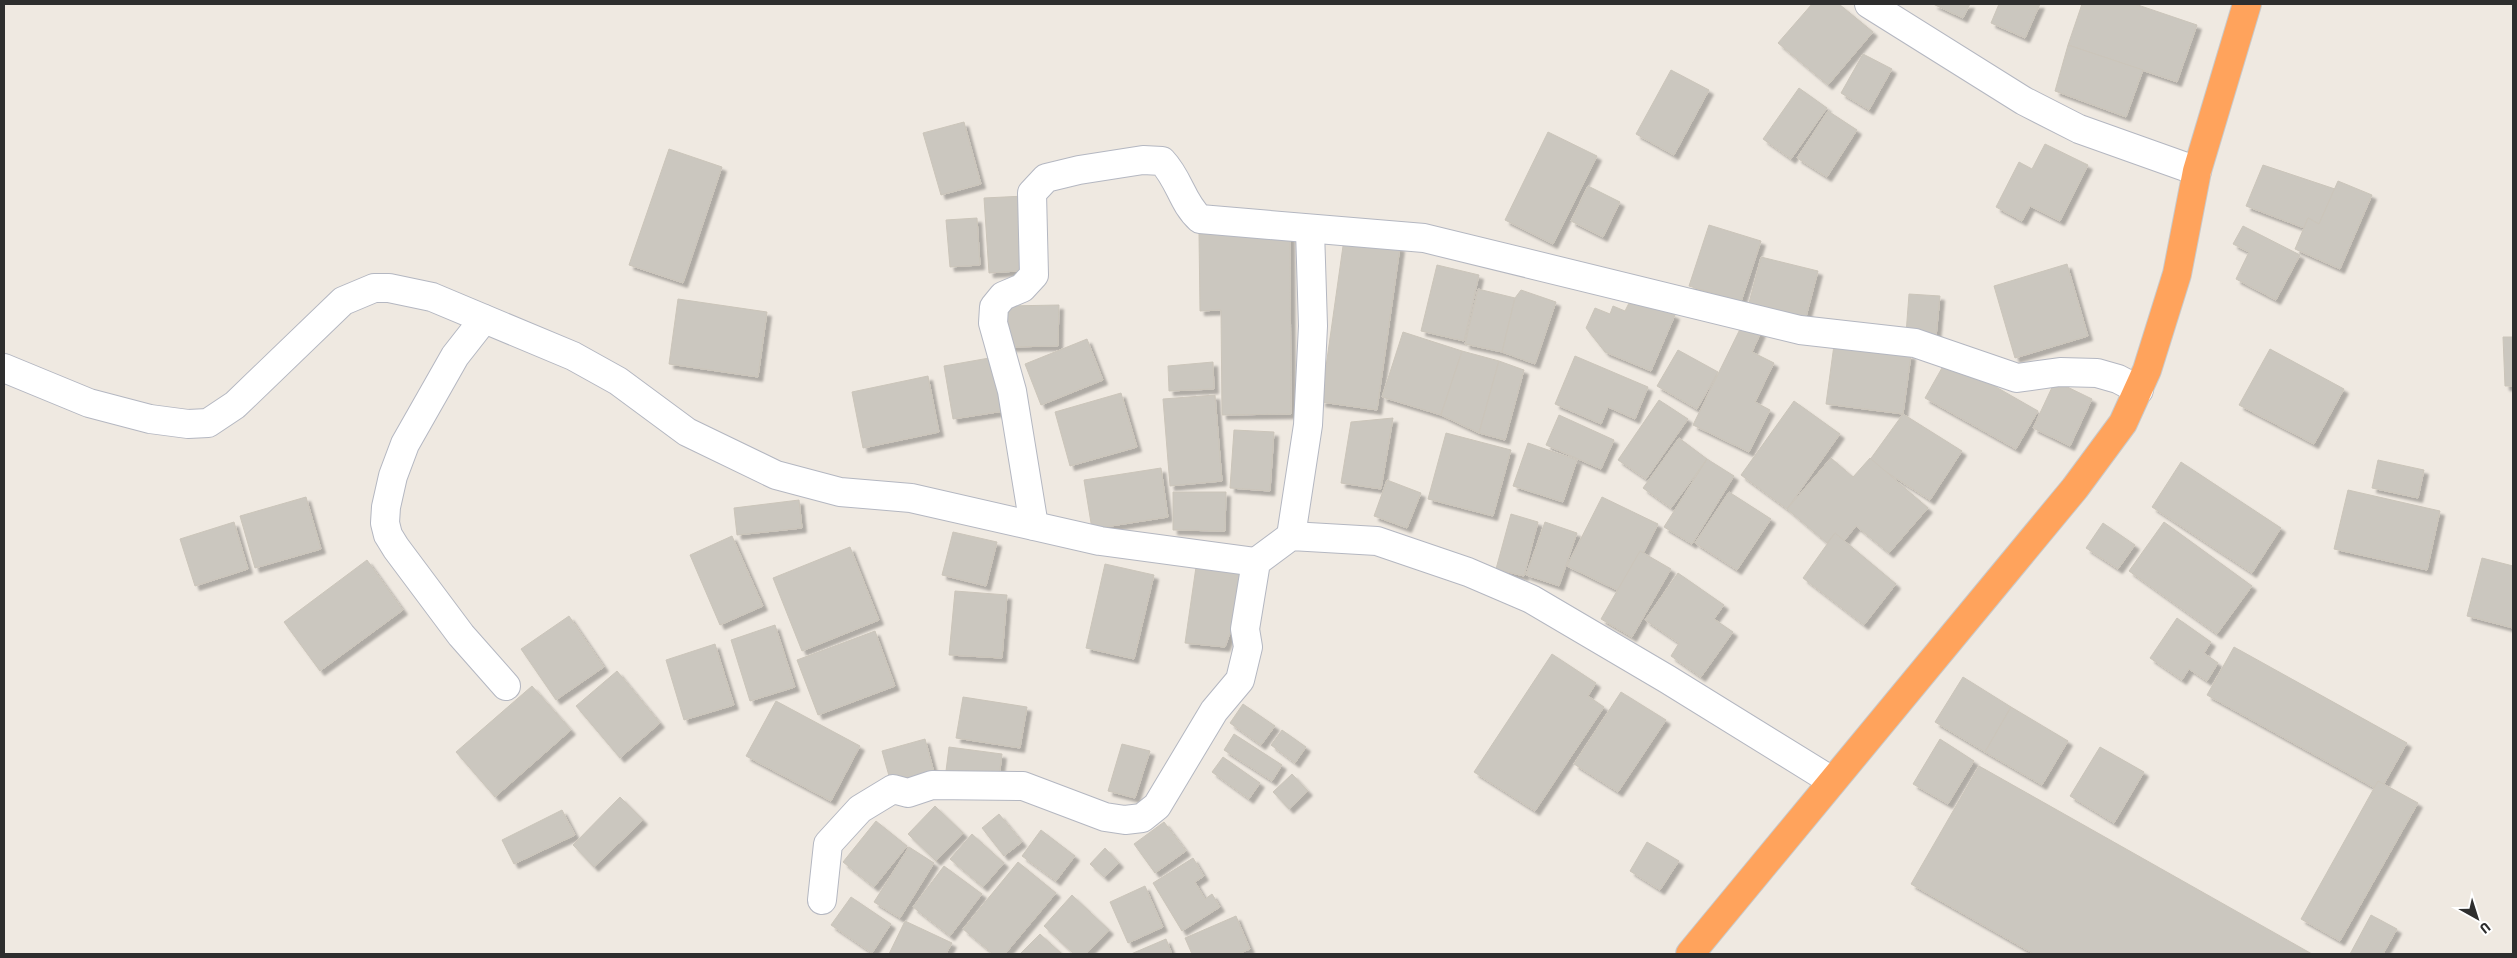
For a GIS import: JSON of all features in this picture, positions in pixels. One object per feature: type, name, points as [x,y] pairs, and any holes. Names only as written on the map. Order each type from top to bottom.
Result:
[{"type":"highway","points":[[1690,954],[2095,464],[2123,423],[2139,390],[2177,274],[2197,171],[2247,4]]},
{"type":"street","points":[[1870,4],[2040,109],[2079,129],[2197,171]]},
{"type":"street","points":[[1034,526],[1012,390],[993,323],[994,307],[1003,296],[1022,288],[1034,274],[1032,193],[1046,178],[1079,170],[1142,160],[1162,161],[1174,173],[1190,209],[1200,219],[1310,230],[1376,232],[1424,238],[1800,330],[1915,343],[2017,378],[2060,372],[2097,373],[2118,379],[2139,390]]},
{"type":"street","points":[[1291,536],[1308,424],[1313,326],[1310,230]]},
{"type":"street","points":[[4,368],[89,403],[150,419],[188,424],[208,423],[236,405],[343,301],[374,288],[389,288],[432,297],[523,334],[596,368],[687,432],[776,475],[840,492],[911,498],[1100,541],[1256,562]]},
{"type":"street","points":[[484,319],[455,356],[405,444],[386,507],[385,524],[388,535],[461,635],[506,686]]},
{"type":"street","points":[[822,900],[828,844],[860,808],[893,789],[908,793],[932,785],[1023,786],[1105,817],[1134,821],[1150,813],[1157,806],[1214,711],[1240,680],[1248,646],[1245,629],[1256,562],[1291,536],[1377,541],[1468,572],[1531,599],[1667,679],[1832,781]]},
{"type":"building","points":[[1812,4],[1839,4],[1873,32],[1828,85],[1778,43]]},
{"type":"building","points":[[1933,4],[1970,4],[1963,18]]},
{"type":"building","points":[[1999,4],[2040,4],[2025,38],[1991,23]]},
{"type":"building","points":[[2082,4],[2135,4],[2197,25],[2177,82],[2068,45]]},
{"type":"building","points":[[2068,45],[2143,70],[2126,117],[2055,91]]},
{"type":"building","points":[[1863,54],[1892,69],[1869,110],[1841,93]]},
{"type":"building","points":[[1671,70],[1709,90],[1674,155],[1636,134]]},
{"type":"building","points":[[1799,88],[1827,108],[1791,159],[1763,139]]},
{"type":"building","points":[[1828,111],[1857,130],[1827,177],[1797,158]]},
{"type":"building","points":[[964,122],[981,184],[941,195],[923,133]]},
{"type":"building","points":[[1548,132],[1597,156],[1553,244],[1505,220]]},
{"type":"building","points":[[2045,144],[2088,165],[2060,221],[2030,206],[2022,221],[1996,207],[2019,162],[2032,169]]},
{"type":"building","points":[[669,149],[722,167],[683,283],[629,265]]},
{"type":"building","points":[[2263,165],[2335,189],[2319,224],[2308,218],[2304,228],[2246,206]]},
{"type":"building","points":[[2338,181],[2372,195],[2340,269],[2295,249],[2308,218],[2319,224]]},
{"type":"building","points":[[1588,186],[1620,202],[1603,237],[1571,221]]},
{"type":"building","points":[[1025,196],[1031,270],[989,273],[984,198]]},
{"type":"building","points":[[977,218],[980,265],[950,267],[946,220]]},
{"type":"building","points":[[1709,225],[1761,241],[1741,302],[1689,286]]},
{"type":"building","points":[[2243,226],[2300,255],[2276,300],[2236,279],[2249,252],[2233,244]]},
{"type":"building","points":[[1290,232],[1291,414],[1222,415],[1221,310],[1200,311],[1199,233]]},
{"type":"building","points":[[1344,239],[1400,247],[1377,410],[1321,402]]},
{"type":"building","points":[[1761,257],[1818,271],[1806,317],[1749,303]]},
{"type":"building","points":[[2067,264],[2088,336],[2015,358],[1994,286]]},
{"type":"building","points":[[1437,265],[1479,275],[1464,341],[1421,331]]},
{"type":"building","points":[[1478,289],[1515,298],[1502,352],[1465,344]]},
{"type":"building","points":[[1521,290],[1556,302],[1535,364],[1502,352],[1515,298]]},
{"type":"building","points":[[1909,294],[1940,296],[1936,337],[1906,334]]},
{"type":"building","points":[[1632,297],[1675,315],[1651,371],[1605,352],[1586,328],[1595,308],[1610,314],[1613,306],[1625,311]]},
{"type":"building","points":[[678,299],[767,312],[758,377],[669,364]]},
{"type":"building","points":[[1059,305],[1058,346],[1006,347],[1006,306]]},
{"type":"building","points":[[1743,323],[1761,332],[1752,352],[1774,363],[1755,402],[1770,410],[1749,452],[1693,425]]},
{"type":"building","points":[[1403,332],[1462,351],[1441,415],[1382,397]]},
{"type":"building","points":[[2503,337],[2513,337],[2513,386],[2505,386]]},
{"type":"building","points":[[1087,339],[1103,380],[1041,405],[1025,364]]},
{"type":"building","points":[[1834,345],[1911,355],[1903,414],[1826,404]]},
{"type":"building","points":[[2270,349],[2344,389],[2314,444],[2239,405]]},
{"type":"building","points":[[1678,350],[1718,372],[1697,409],[1657,386]]},
{"type":"building","points":[[1462,351],[1499,361],[1479,433],[1441,415]]},
{"type":"building","points":[[1575,356],[1648,387],[1635,419],[1608,407],[1601,424],[1555,404]]},
{"type":"building","points":[[995,357],[1004,411],[953,419],[944,366]]},
{"type":"building","points":[[1947,359],[2038,411],[2016,449],[1925,398]]},
{"type":"building","points":[[1499,361],[1524,370],[1505,440],[1479,433]]},
{"type":"building","points":[[1213,362],[1214,389],[1169,391],[1168,366]]},
{"type":"building","points":[[928,376],[939,432],[863,448],[852,392]]},
{"type":"building","points":[[2055,381],[2092,399],[2070,446],[2033,428]]},
{"type":"building","points":[[1121,393],[1137,447],[1070,466],[1055,412]]},
{"type":"building","points":[[1215,395],[1222,481],[1170,486],[1163,399]]},
{"type":"building","points":[[1659,400],[1688,419],[1646,479],[1618,460]]},
{"type":"building","points":[[1794,401],[1840,434],[1787,509],[1741,475]]},
{"type":"building","points":[[1903,414],[1962,451],[1930,500],[1869,461]]},
{"type":"building","points":[[1559,415],[1614,440],[1601,469],[1546,445]]},
{"type":"building","points":[[1393,418],[1381,489],[1341,483],[1351,422]]},
{"type":"building","points":[[1234,430],[1274,432],[1270,491],[1230,488]]},
{"type":"building","points":[[1446,433],[1511,450],[1493,516],[1428,499]]},
{"type":"building","points":[[1679,438],[1707,459],[1671,508],[1643,488]]},
{"type":"building","points":[[1528,443],[1577,460],[1563,502],[1513,486]]},
{"type":"building","points":[[1831,458],[1853,477],[1870,458],[1928,508],[1889,553],[1856,526],[1844,541],[1835,533],[1827,543],[1787,509]]},
{"type":"building","points":[[1707,459],[1734,476],[1692,544],[1664,527]]},
{"type":"building","points":[[2378,460],[2424,470],[2418,498],[2372,488]]},
{"type":"building","points":[[2181,462],[2281,528],[2252,573],[2152,507]]},
{"type":"building","points":[[1161,468],[1168,517],[1092,529],[1084,480]]},
{"type":"building","points":[[1387,480],[1421,493],[1407,528],[1374,516]]},
{"type":"building","points":[[2348,490],[2440,511],[2427,570],[2334,549]]},
{"type":"building","points":[[1173,492],[1226,492],[1225,531],[1173,530]]},
{"type":"building","points":[[1729,492],[1771,519],[1737,570],[1695,543]]},
{"type":"building","points":[[306,497],[321,549],[255,568],[240,516]]},
{"type":"building","points":[[1602,497],[1658,524],[1623,593],[1567,566]]},
{"type":"building","points":[[799,500],[802,528],[737,535],[734,508]]},
{"type":"building","points":[[1511,514],[1538,522],[1524,576],[1496,569]]},
{"type":"building","points":[[234,522],[248,569],[195,586],[180,539]]},
{"type":"building","points":[[1545,522],[1577,533],[1559,586],[1526,575]]},
{"type":"building","points":[[2164,522],[2252,586],[2217,634],[2129,571]]},
{"type":"building","points":[[2103,523],[2135,545],[2118,569],[2086,548]]},
{"type":"building","points":[[953,532],[997,542],[986,586],[942,575]]},
{"type":"building","points":[[1835,533],[1896,584],[1864,625],[1803,578]]},
{"type":"building","points":[[732,536],[763,606],[720,625],[690,555]]},
{"type":"building","points":[[850,547],[879,620],[802,651],[773,578]]},
{"type":"building","points":[[1640,551],[1671,569],[1632,637],[1601,619]]},
{"type":"building","points":[[2482,558],[2513,566],[2513,628],[2467,616]]},
{"type":"building","points":[[367,560],[403,610],[320,671],[284,622]]},
{"type":"building","points":[[1256,562],[1225,647],[1185,643],[1196,567]]},
{"type":"building","points":[[1105,564],[1154,575],[1134,659],[1086,648]]},
{"type":"building","points":[[1678,573],[1724,605],[1714,619],[1733,632],[1701,677],[1671,656],[1679,643],[1645,620]]},
{"type":"building","points":[[955,591],[1007,595],[1002,658],[949,655]]},
{"type":"building","points":[[569,616],[604,667],[556,700],[521,649]]},
{"type":"building","points":[[2177,618],[2211,642],[2204,653],[2218,663],[2207,681],[2189,669],[2182,680],[2150,658]]},
{"type":"building","points":[[775,625],[795,687],[750,701],[731,640]]},
{"type":"building","points":[[875,631],[895,686],[818,715],[797,660]]},
{"type":"building","points":[[715,644],[734,705],[684,720],[666,660]]},
{"type":"building","points":[[2234,647],[2407,743],[2380,791],[2207,695]]},
{"type":"building","points":[[1552,654],[1596,683],[1588,696],[1604,707],[1535,811],[1474,772]]},
{"type":"building","points":[[617,671],[660,723],[620,758],[576,706]]},
{"type":"building","points":[[1963,677],[2011,707],[1985,752],[1935,722]]},
{"type":"building","points":[[532,686],[571,730],[495,797],[456,752]]},
{"type":"building","points":[[1621,692],[1666,720],[1618,792],[1574,764]]},
{"type":"building","points":[[963,697],[1027,707],[1020,748],[956,738]]},
{"type":"building","points":[[776,701],[860,746],[831,801],[746,756]]},
{"type":"building","points":[[1243,704],[1275,726],[1261,745],[1230,723]]},
{"type":"building","points":[[2011,707],[2068,741],[2042,785],[1985,752]]},
{"type":"building","points":[[1282,730],[1306,747],[1295,763],[1271,745]]},
{"type":"building","points":[[1234,734],[1282,765],[1272,781],[1224,750]]},
{"type":"building","points":[[925,739],[934,772],[891,783],[882,751]]},
{"type":"building","points":[[1940,739],[1974,761],[1948,804],[1913,784]]},
{"type":"building","points":[[1122,744],[1150,751],[1135,798],[1108,791]]},
{"type":"building","points":[[949,747],[1002,754],[999,778],[946,771]]},
{"type":"building","points":[[2100,747],[2144,772],[2114,823],[2070,796]]},
{"type":"building","points":[[1223,757],[1260,783],[1249,799],[1212,772]]},
{"type":"building","points":[[1979,766],[2312,954],[2034,954],[1911,884]]},
{"type":"building","points":[[1292,774],[1308,791],[1289,809],[1273,792]]},
{"type":"building","points":[[2378,781],[2418,803],[2340,941],[2301,919]]},
{"type":"building","points":[[620,797],[643,820],[594,867],[573,845]]},
{"type":"building","points":[[935,806],[963,833],[936,861],[908,834]]},
{"type":"building","points":[[562,810],[575,835],[514,864],[502,840]]},
{"type":"building","points":[[999,814],[1022,842],[1004,856],[982,828]]},
{"type":"building","points":[[876,821],[907,846],[874,887],[843,862]]},
{"type":"building","points":[[1164,822],[1186,851],[1155,873],[1134,844]]},
{"type":"building","points":[[1041,830],[1075,856],[1056,881],[1022,856]]},
{"type":"building","points":[[972,834],[1004,863],[983,887],[950,859]]},
{"type":"building","points":[[1647,842],[1679,861],[1660,890],[1630,871]]},
{"type":"building","points":[[909,847],[934,863],[900,918],[874,902]]},
{"type":"building","points":[[1105,848],[1119,863],[1104,877],[1090,864]]},
{"type":"building","points":[[1193,858],[1204,876],[1195,882],[1205,899],[1212,894],[1220,907],[1182,931],[1153,883]]},
{"type":"building","points":[[1018,862],[1056,893],[1005,954],[993,954],[963,929]]},
{"type":"building","points":[[944,866],[982,894],[950,936],[913,907]]},
{"type":"building","points":[[1145,886],[1163,927],[1128,943],[1110,902]]},
{"type":"building","points":[[1072,895],[1109,930],[1086,954],[1074,954],[1044,926]]},
{"type":"building","points":[[851,897],[891,924],[872,953],[831,925]]},
{"type":"building","points":[[2371,915],[2397,929],[2383,954],[2350,954]]},
{"type":"building","points":[[1236,916],[1250,949],[1238,954],[1192,954],[1185,938]]},
{"type":"building","points":[[905,921],[952,943],[946,954],[889,954]]},
{"type":"building","points":[[1040,934],[1062,954],[1020,954]]},
{"type":"building","points":[[1166,939],[1172,954],[1131,954]]}]
